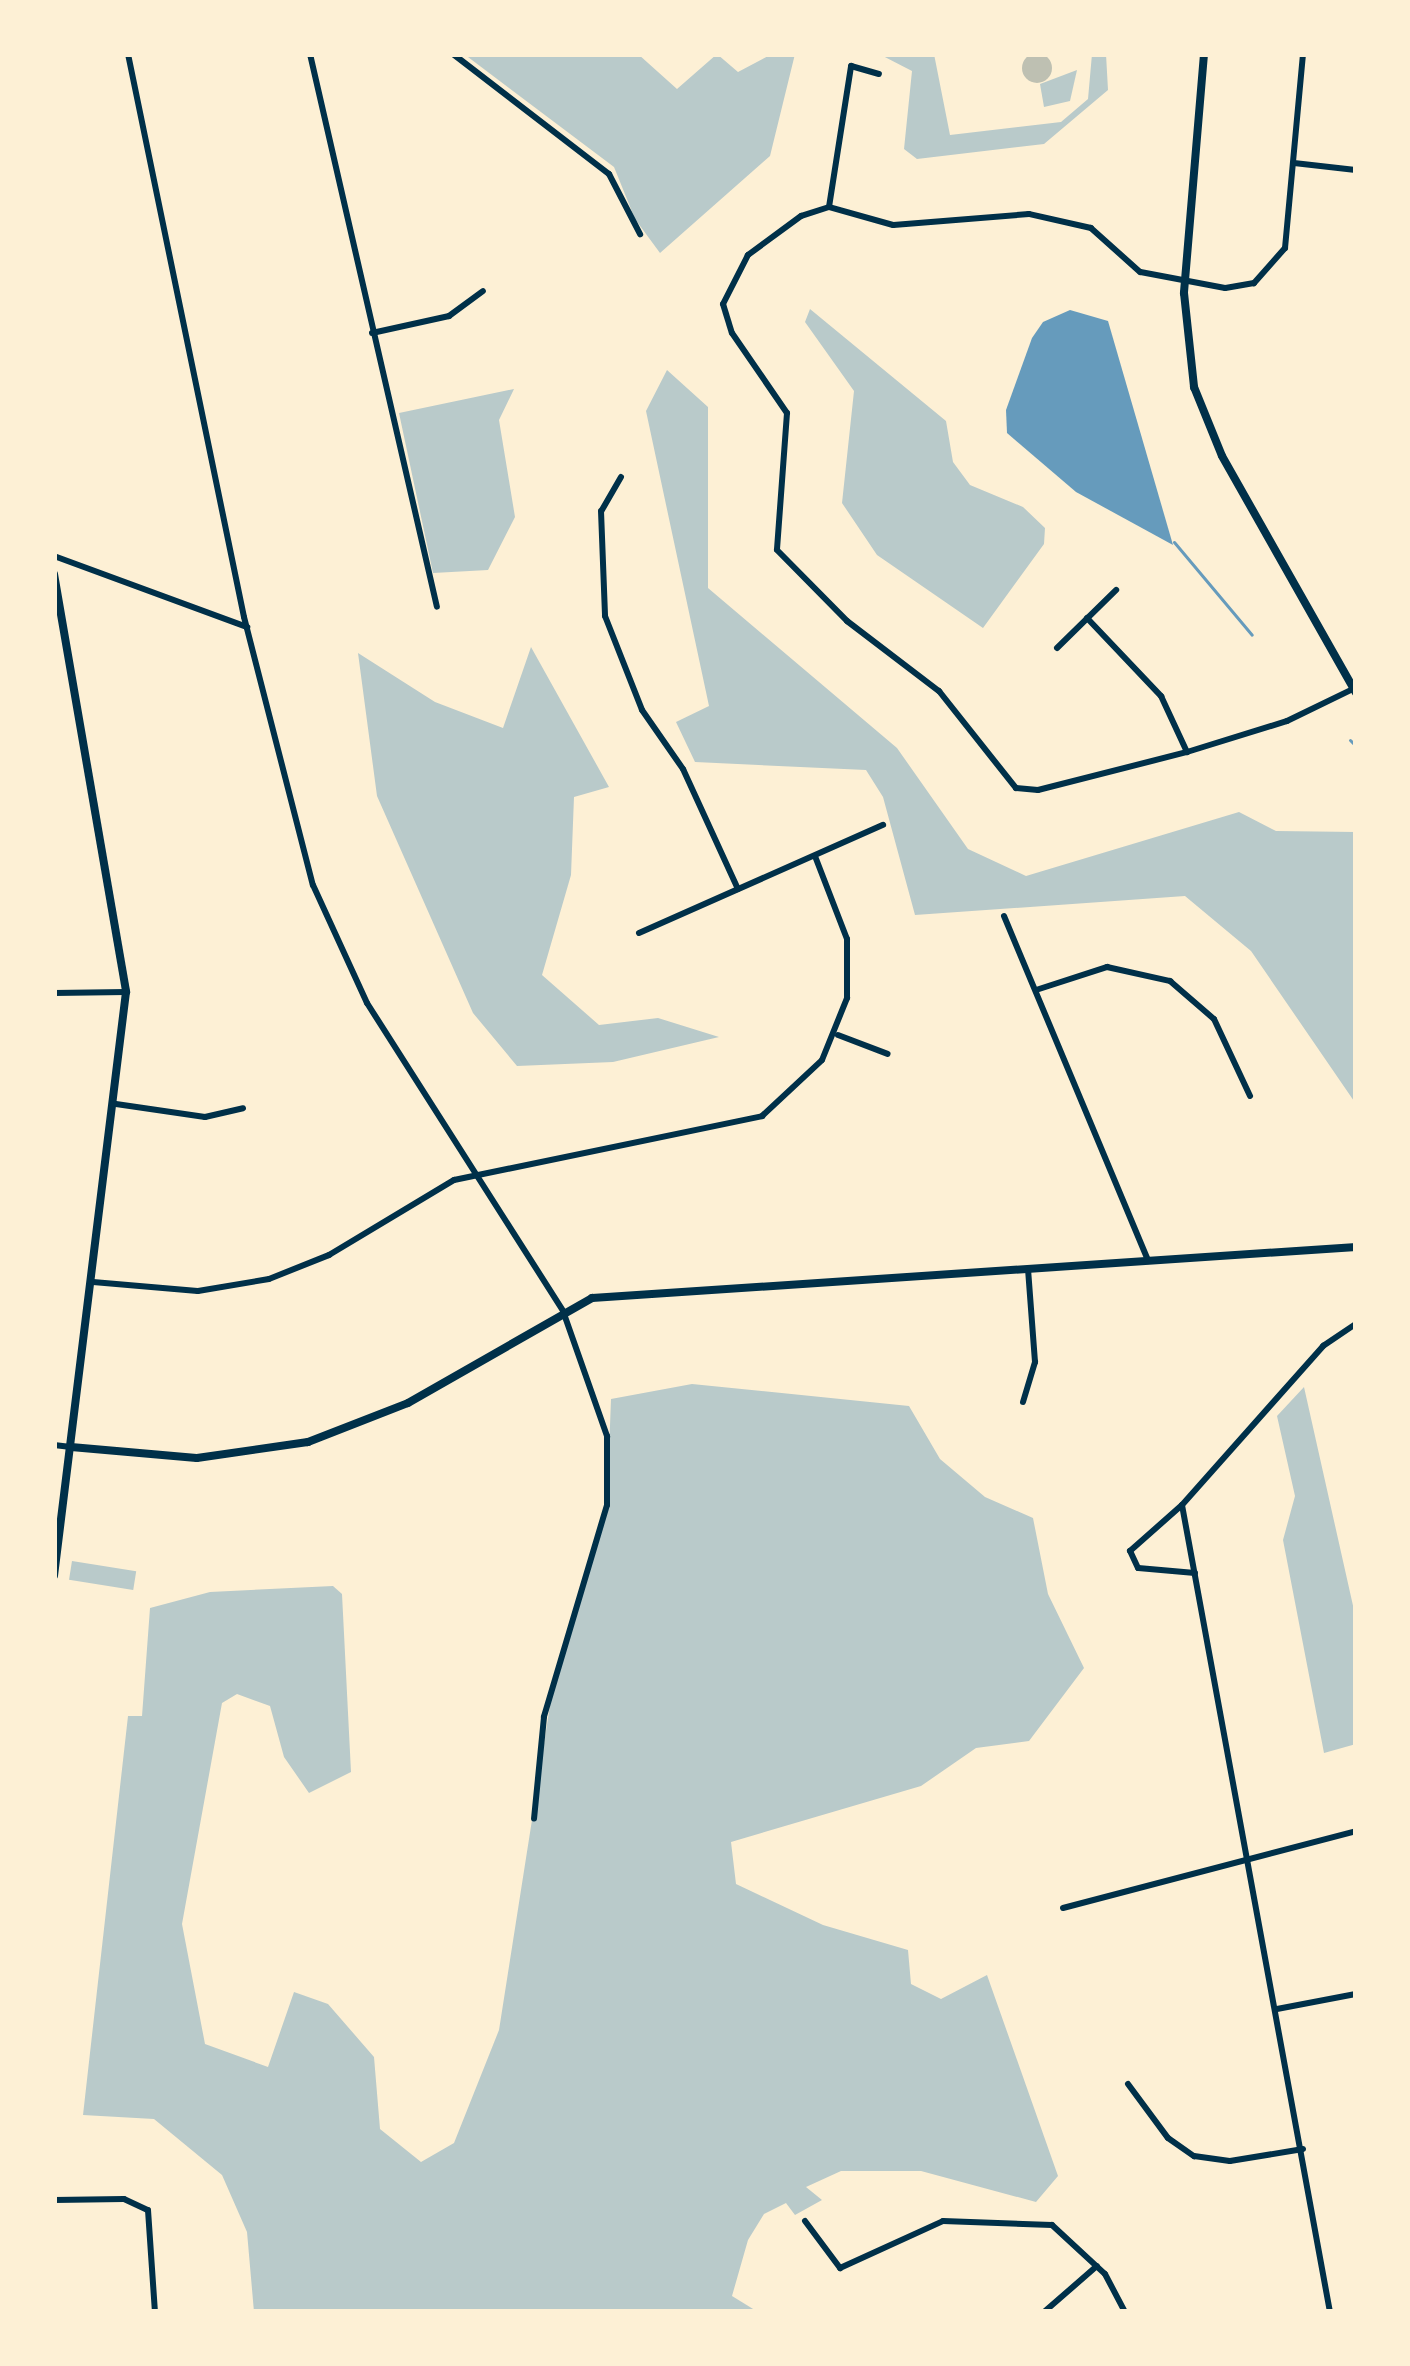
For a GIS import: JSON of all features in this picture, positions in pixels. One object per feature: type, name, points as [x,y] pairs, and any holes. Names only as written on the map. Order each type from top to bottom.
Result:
[{"type":"street","points":[[128,54],[247,627],[328,925],[367,1003],[563,1311],[607,1436],[607,1505],[544,1717],[534,1819]]},
{"type":"street","points":[[310,54],[437,607]]},
{"type":"street","points":[[453,54],[609,174],[640,234]]},
{"type":"street","points":[[829,207],[853,54]]},
{"type":"street","points":[[1204,54],[1185,282],[1189,364],[1210,432],[1355,691],[1287,721],[1187,752],[1024,792],[939,691],[847,621],[777,550],[787,413],[732,333],[723,304],[748,255],[801,216],[829,207],[893,225],[1017,213],[1075,222],[1140,272],[1185,282],[1240,287],[1276,266],[1294,163],[1303,54]]},
{"type":"street","points":[[851,66],[879,74]]},
{"type":"street","points":[[1294,163],[1356,170]]},
{"type":"street","points":[[372,333],[449,316],[483,291]]},
{"type":"street","points":[[621,477],[601,511],[605,616],[642,710],[683,769],[738,889]]},
{"type":"street","points":[[54,556],[247,627]]},
{"type":"street","points":[[54,574],[126,992],[116,1104],[54,1576]]},
{"type":"street","points":[[1058,648],[1116,590]]},
{"type":"street","points":[[1087,618],[1161,696],[1187,752]]},
{"type":"street","points":[[639,933],[883,825]]},
{"type":"street","points":[[93,1282],[198,1291],[269,1279],[476,1173],[748,1122],[789,1097],[838,1035],[849,957],[814,856]]},
{"type":"street","points":[[1004,916],[1148,1261]]},
{"type":"street","points":[[1036,990],[1107,968],[1170,981],[1214,1019],[1250,1096]]},
{"type":"street","points":[[54,993],[126,992]]},
{"type":"street","points":[[838,1035],[888,1054]]},
{"type":"street","points":[[116,1104],[205,1117],[243,1108]]},
{"type":"street","points":[[54,1445],[197,1458],[308,1442],[408,1403],[563,1311],[605,1297],[1356,1247]]},
{"type":"street","points":[[1023,1402],[1035,1362],[1028,1269]]},
{"type":"street","points":[[1195,1573],[1138,1568],[1130,1556],[1183,1505],[1323,1346],[1356,1324]]},
{"type":"street","points":[[1183,1505],[1330,2312]]},
{"type":"street","points":[[1063,1908],[1356,1831]]},
{"type":"street","points":[[1277,2009],[1356,1994]]},
{"type":"street","points":[[1128,2084],[1168,2138],[1194,2156],[1230,2161],[1303,2149]]},
{"type":"street","points":[[54,2200],[124,2199],[148,2210],[155,2312]]},
{"type":"street","points":[[805,2221],[840,2268],[894,2237],[961,2218],[1052,2225],[1097,2266],[1125,2312]]},
{"type":"street","points":[[1043,2312],[1097,2266]]},
{"type":"shaded area","points":[[464,54],[638,54],[677,89],[717,54],[738,72],[772,54],[795,54],[770,156],[660,253],[635,219],[614,167]]},
{"type":"shaded area","points":[[879,54],[934,54],[950,135],[1061,122],[1088,99],[1092,54],[1106,54],[1108,90],[1044,144],[917,159],[904,149],[912,71]]},
{"type":"shaded area","points":[[1077,70],[1070,101],[1044,107],[1040,84]]},
{"type":"shaded area","points":[[810,309],[946,421],[953,462],[970,485],[1023,507],[1045,528],[1044,544],[983,628],[877,555],[842,503],[854,391],[805,322]]},
{"type":"shaded area","points":[[667,370],[708,407],[708,588],[897,748],[968,849],[1026,876],[1239,812],[1276,831],[1356,832],[1356,1104],[1251,951],[1185,896],[915,915],[883,797],[866,770],[695,762],[676,722],[709,706],[646,411]]},
{"type":"shaded area","points":[[514,389],[499,420],[515,517],[488,570],[433,573],[399,413]]},
{"type":"shaded area","points":[[531,647],[609,787],[574,797],[571,875],[542,975],[599,1025],[658,1018],[719,1037],[613,1062],[517,1066],[473,1013],[377,796],[358,653],[435,702],[503,728]]},
{"type":"shaded area","points":[[692,1384],[909,1406],[940,1459],[985,1497],[1033,1518],[1048,1594],[1084,1668],[1029,1741],[976,1748],[921,1786],[731,1842],[736,1884],[823,1925],[908,1950],[911,1984],[941,1999],[987,1975],[1058,2176],[1036,2202],[921,2171],[841,2171],[806,2187],[822,2200],[795,2215],[786,2203],[764,2214],[748,2240],[732,2296],[758,2312],[254,2312],[247,2232],[222,2175],[154,2119],[83,2115],[128,1716],[142,1716],[150,1608],[210,1592],[333,1586],[342,1594],[351,1772],[309,1793],[284,1757],[270,1706],[237,1694],[222,1703],[182,1924],[205,2044],[268,2067],[294,1992],[328,2004],[374,2057],[380,2129],[421,2162],[454,2143],[499,2030],[551,1699],[607,1505],[611,1399]]},
{"type":"shaded area","points":[[1304,1387],[1356,1619],[1356,1744],[1324,1753],[1283,1540],[1295,1496],[1277,1416]]},
{"type":"shaded area","points":[[72,1561],[136,1571],[133,1590],[69,1580]]},
{"type":"water","points":[[1070,310],[1108,321],[1173,545],[1076,492],[1007,433],[1006,410],[1032,338],[1043,322]]},
{"type":"building","points":[[1037,53],[1048,57],[1052,68],[1048,79],[1037,83],[1026,79],[1022,68],[1026,57]]},
{"type":"waterway","points":[[1174,542],[1252,635]]},
{"type":"waterway","points":[[1350,740],[1356,746]]}]
